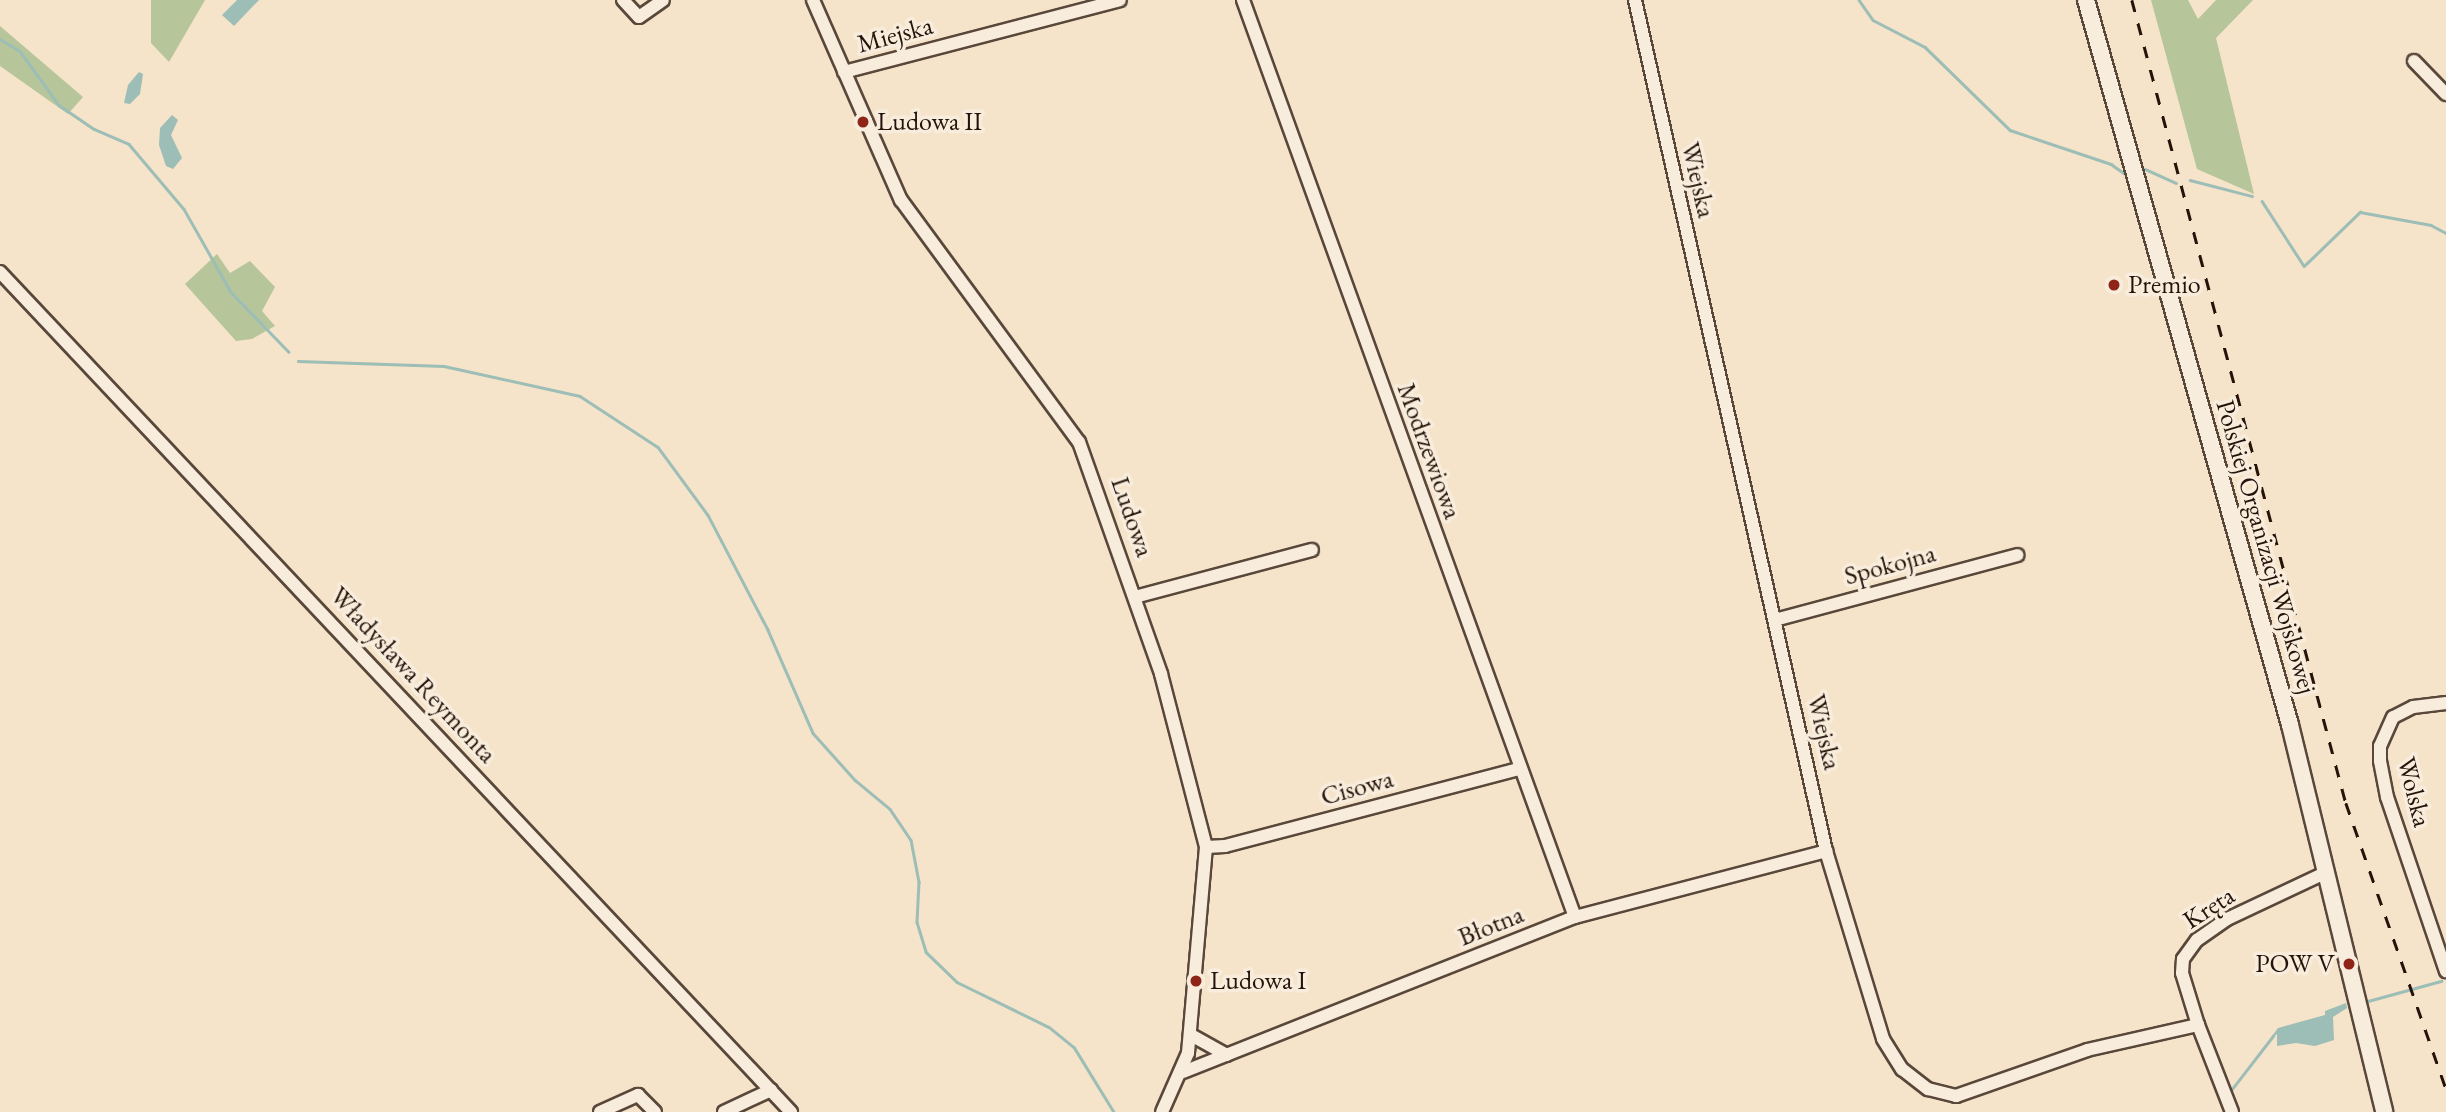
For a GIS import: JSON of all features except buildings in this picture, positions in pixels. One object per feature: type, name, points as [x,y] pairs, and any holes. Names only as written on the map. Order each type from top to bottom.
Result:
[{"type":"main road","name":"Polskiej Organizacji Wojskowej","points":[[2086,0],[2293,736],[2384,1112]]},
{"type":"street","points":[[623,0],[639,17],[663,0]]},
{"type":"street","name":"Ludowa","points":[[813,0],[901,200],[1079,442],[1135,597],[1195,792],[1206,847],[1191,1035],[1183,1072],[1162,1112]]},
{"type":"street","name":"Miejska","points":[[844,72],[1120,0]]},
{"type":"street","name":"Modrzewiowa","points":[[1243,0],[1519,769],[1561,867],[1575,916]]},
{"type":"street","name":"Wiejska","points":[[1635,0],[1826,851],[1883,1039],[1902,1069],[1928,1089],[1956,1096],[2087,1050],[2198,1025]]},
{"type":"street","points":[[2414,61],[2446,94]]},
{"type":"street","name":"Władysława Reymonta","points":[[0,272],[791,1112]]},
{"type":"street","points":[[1135,597],[1312,550]]},
{"type":"street","name":"Spokojna","points":[[1775,620],[2017,555]]},
{"type":"street","name":"Wolska","points":[[2446,703],[2413,707],[2393,717],[2380,746],[2387,797],[2446,971]]},
{"type":"street","name":"Cisowa","points":[[1206,847],[1224,846],[1519,769]]},
{"type":"street","name":"Błotna","points":[[1183,1072],[1575,916],[1826,851]]},
{"type":"street","name":"Kręta","points":[[2198,1025],[2182,973],[2188,948],[2227,919],[2327,872]]},
{"type":"street","points":[[2198,1025],[2232,1112]]},
{"type":"street","points":[[1191,1035],[1227,1055]]},
{"type":"street","points":[[724,1112],[771,1090]]},
{"type":"street","points":[[600,1112],[638,1095],[655,1112]]},
{"type":"green space","points":[[151,0],[205,0],[169,62],[151,43]]},
{"type":"green space","points":[[2151,0],[2188,0],[2198,19],[2216,0],[2253,0],[2216,38],[2254,194],[2197,169]]},
{"type":"green space","points":[[0,26],[83,97],[68,114],[0,66]]},
{"type":"green space","points":[[217,254],[230,273],[250,261],[275,287],[262,311],[275,326],[252,339],[236,341],[185,284]]},
{"type":"water","points":[[237,0],[259,0],[234,26],[222,15]]},
{"type":"water","points":[[139,72],[143,74],[140,94],[130,104],[124,103],[128,85]]},
{"type":"water","points":[[172,115],[178,120],[171,135],[182,158],[173,169],[166,166],[159,145],[160,128]]},
{"type":"water","points":[[2346,1003],[2347,1008],[2333,1017],[2334,1040],[2315,1046],[2296,1043],[2277,1046],[2277,1034],[2270,1039],[2278,1028],[2325,1015],[2325,1011]]},
{"type":"waterway","points":[[1859,0],[1873,20],[1925,47],[2010,130],[2111,164],[2124,173]]},
{"type":"waterway","points":[[0,39],[20,51],[59,105],[94,129],[129,144],[184,209],[231,292],[289,352]]},
{"type":"waterway","points":[[2145,169],[2176,183]]},
{"type":"waterway","points":[[2190,180],[2252,196]]},
{"type":"waterway","points":[[2262,201],[2304,266],[2360,212],[2431,225],[2446,233]]},
{"type":"waterway","points":[[298,361],[444,366],[580,396],[658,447],[708,515],[768,630],[813,733],[855,780],[890,809],[911,840],[919,882],[917,922],[926,952],[957,982],[1049,1027],[1074,1047],[1114,1112]]},
{"type":"waterway","points":[[2368,1001],[2441,981]]},
{"type":"waterway","points":[[2232,1089],[2273,1036]]},
{"type":"railway","points":[[2132,0],[2346,803],[2446,1088]]},
{"type":"place","name":"Ludowa II","points":[[863,122]]},
{"type":"place","name":"Premio","points":[[2114,285]]},
{"type":"place","name":"POW V","points":[[2349,964]]},
{"type":"place","name":"Ludowa I","points":[[1196,981]]}]
